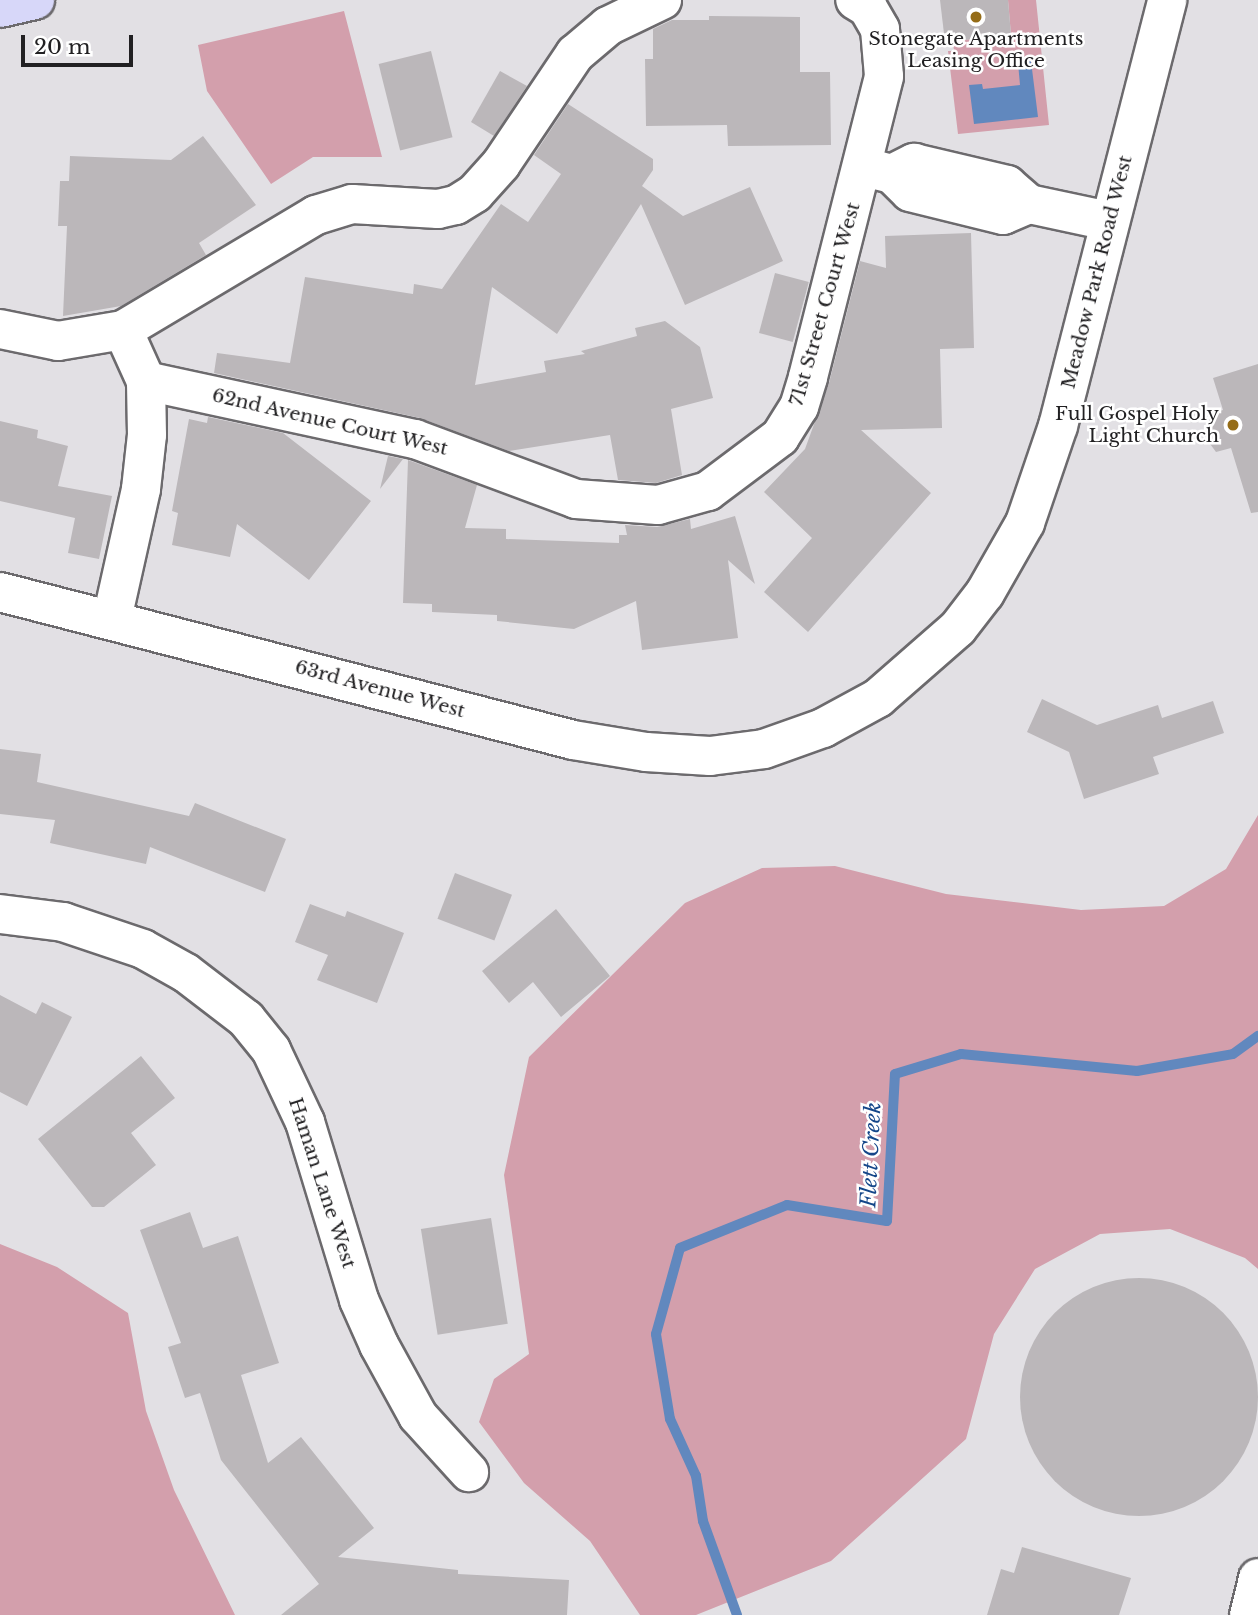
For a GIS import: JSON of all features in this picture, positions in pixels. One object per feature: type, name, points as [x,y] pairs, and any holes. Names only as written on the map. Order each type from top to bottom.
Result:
[{"type":"main road","points":[[0,8],[35,0]]},
{"type":"street","points":[[0,329],[58,341],[123,330],[316,215],[352,204],[438,209],[467,200],[501,164],[560,74],[608,26],[662,0]]},
{"type":"street","name":"71st Street Court West","points":[[673,503],[729,478],[780,437],[794,416],[877,171],[884,57],[875,17],[855,0]]},
{"type":"street","name":"Meadow Park Road West","points":[[764,749],[823,728],[878,698],[923,662],[985,593],[1025,523],[1045,465],[1167,0]]},
{"type":"street","points":[[877,171],[914,163],[1007,186],[1029,204],[1109,221]]},
{"type":"street","points":[[113,619],[146,460],[146,381],[123,330]]},
{"type":"street","name":"62nd Avenue Court West","points":[[146,381],[415,439],[576,499],[641,506],[673,503]]},
{"type":"street","name":"63rd Avenue West","points":[[0,592],[113,619],[573,740],[646,752],[710,756],[764,749]]},
{"type":"street","name":"Haman Lane West","points":[[0,914],[63,922],[144,950],[200,983],[252,1027],[282,1069],[305,1122],[359,1300],[379,1345],[418,1416],[469,1472]]},
{"type":"street","points":[[1249,1615],[1258,1578]]},
{"type":"shaded area","points":[[1008,0],[1036,0],[1049,125],[958,134],[948,51],[954,51],[953,41],[1011,35]]},
{"type":"shaded area","points":[[344,11],[382,157],[313,157],[271,184],[207,91],[198,45]]},
{"type":"shaded area","points":[[1258,815],[1258,1269],[1245,1258],[1170,1229],[1100,1234],[1035,1269],[994,1334],[966,1439],[831,1561],[696,1615],[640,1615],[590,1541],[524,1483],[479,1422],[494,1379],[529,1354],[504,1175],[529,1057],[685,903],[762,868],[835,866],[946,894],[1081,910],[1164,906],[1226,869]]},
{"type":"shaded area","points":[[0,1244],[57,1267],[128,1313],[146,1411],[174,1490],[235,1615],[0,1615]]},
{"type":"water","points":[[1031,61],[1038,117],[974,124],[969,85],[982,84],[983,89],[1020,85],[1018,63]]},
{"type":"building","name":"Stonegate Apartments Leasing Office","points":[[940,0],[1008,0],[1011,35],[945,42]]},
{"type":"building","points":[[709,16],[800,17],[800,72],[830,72],[831,145],[728,146],[727,125],[646,126],[645,59],[653,59],[653,29],[672,20],[709,20]]},
{"type":"building","points":[[431,51],[453,137],[400,150],[379,64]]},
{"type":"building","points":[[500,71],[527,86],[494,136],[471,122]]},
{"type":"building","points":[[568,104],[653,159],[653,170],[642,186],[683,216],[750,187],[783,261],[685,305],[641,204],[557,334],[492,287],[475,385],[546,372],[544,361],[585,354],[581,351],[637,336],[635,328],[665,321],[700,347],[713,398],[671,409],[682,475],[656,483],[618,480],[610,435],[509,451],[420,418],[214,373],[217,353],[290,363],[305,277],[413,294],[414,284],[442,289],[501,204],[528,222],[561,174],[534,155]]},
{"type":"building","points":[[203,136],[256,205],[199,243],[206,255],[121,306],[63,316],[67,226],[58,226],[60,181],[69,181],[70,156],[171,160]]},
{"type":"building","points":[[971,233],[974,348],[940,349],[942,428],[861,430],[931,493],[808,632],[764,592],[812,538],[764,492],[805,449],[829,383],[860,261],[886,268],[885,236]]},
{"type":"building","points":[[775,273],[809,282],[793,342],[759,333]]},
{"type":"building","name":"Full Gospel Holy Light Church","points":[[1258,364],[1258,512],[1251,513],[1231,448],[1216,452],[1205,437],[1210,414],[1223,410],[1213,378]]},
{"type":"building","points":[[208,417],[283,433],[371,501],[309,580],[237,524],[230,557],[172,545],[178,513],[172,511],[189,419],[207,423]]},
{"type":"building","points":[[0,421],[38,430],[37,438],[68,446],[58,486],[112,496],[99,559],[68,553],[75,518],[0,501]]},
{"type":"building","points":[[388,456],[403,459],[380,489]]},
{"type":"building","points":[[408,460],[477,485],[465,528],[506,529],[506,539],[619,543],[619,535],[627,535],[625,525],[657,527],[690,519],[691,529],[735,516],[755,584],[728,560],[738,638],[642,650],[636,601],[574,629],[497,621],[497,615],[432,612],[432,604],[403,603]]},
{"type":"building","points":[[1042,699],[1097,725],[1158,705],[1162,718],[1213,701],[1224,733],[1153,757],[1159,774],[1084,799],[1069,752],[1027,732]]},
{"type":"building","points":[[0,749],[41,754],[37,782],[189,816],[195,803],[286,839],[265,892],[150,847],[146,864],[50,843],[55,820],[0,814]]},
{"type":"building","points":[[455,873],[512,895],[494,941],[437,919]]},
{"type":"building","points":[[310,904],[345,917],[347,911],[404,933],[377,1003],[317,980],[328,955],[295,942]]},
{"type":"building","points":[[556,909],[610,976],[561,1017],[533,982],[509,1003],[482,971]]},
{"type":"building","points":[[0,995],[36,1014],[42,1002],[72,1017],[27,1106],[0,1092]]},
{"type":"building","points":[[141,1056],[175,1098],[131,1133],[156,1165],[104,1207],[92,1207],[38,1139]]},
{"type":"building","points":[[190,1212],[203,1248],[238,1236],[279,1363],[241,1375],[268,1463],[301,1437],[374,1528],[338,1557],[458,1570],[458,1574],[569,1580],[567,1615],[281,1615],[319,1584],[221,1460],[200,1393],[185,1398],[168,1347],[181,1343],[140,1230]]},
{"type":"building","points":[[491,1218],[508,1324],[438,1335],[421,1229]]},
{"type":"building","points":[[1139,1278],[1162,1280],[1185,1287],[1215,1305],[1231,1321],[1253,1362],[1258,1397],[1256,1420],[1249,1443],[1231,1473],[1215,1489],[1174,1511],[1139,1516],[1116,1514],[1093,1507],[1063,1489],[1047,1473],[1025,1432],[1020,1397],[1022,1374],[1029,1351],[1047,1321],[1063,1305],[1104,1283]]},
{"type":"building","points":[[1022,1547],[1131,1578],[1119,1615],[987,1615],[1001,1569],[1014,1573]]},
{"type":"waterway","name":"Flett Creek","points":[[737,1615],[703,1521],[696,1476],[670,1419],[656,1334],[680,1248],[787,1205],[887,1221],[895,1074],[961,1054],[1137,1071],[1233,1054],[1258,1036]]},
{"type":"place","name":"Stonegate Apartments Leasing Office","points":[[976,17]]},
{"type":"place","name":"Full Gospel Holy Light Church","points":[[1233,425]]}]
